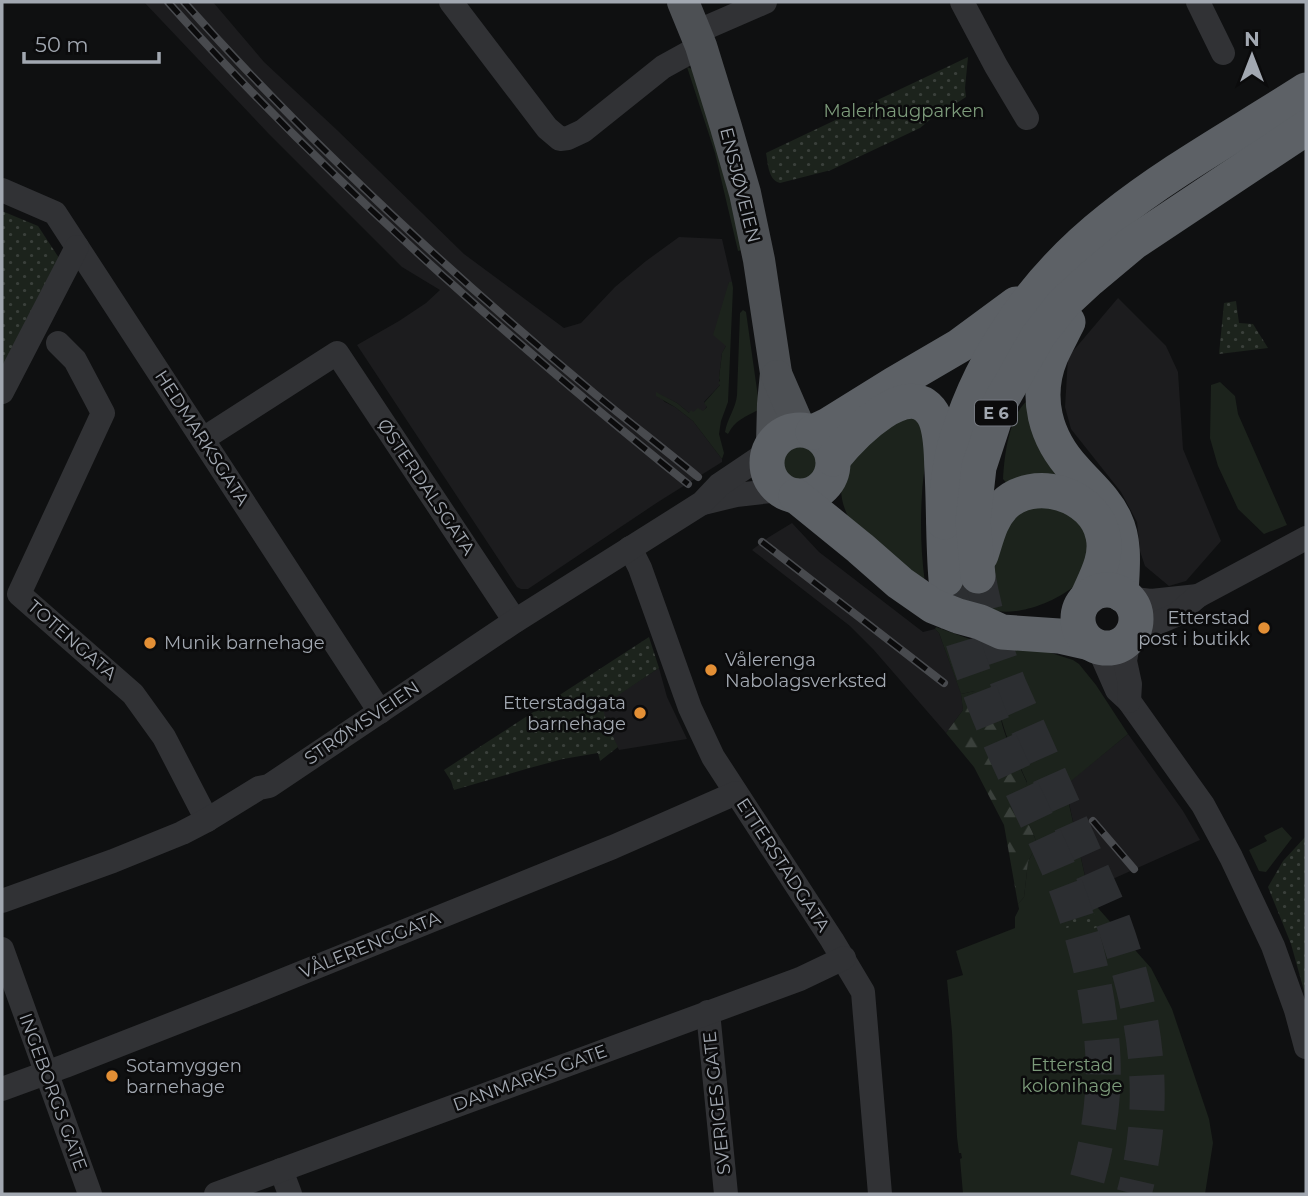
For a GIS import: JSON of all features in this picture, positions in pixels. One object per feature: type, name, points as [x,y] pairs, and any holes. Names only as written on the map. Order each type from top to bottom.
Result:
[{"type":"highway","name":"E 6","points":[[967,574],[979,467],[1000,403],[1038,336],[1063,304],[1090,279],[1261,138],[1306,90]]},
{"type":"highway","name":"E 6","points":[[802,449],[828,425],[959,346],[995,321],[1043,282],[1110,219],[1171,175],[1261,138],[1306,128]]},
{"type":"highway","points":[[1090,279],[1048,363],[1043,408],[1048,429],[1060,452],[1101,498],[1115,520],[1122,540],[1116,625]]},
{"type":"highway","name":"E 6","points":[[944,522],[956,439],[972,396],[1013,321],[1043,282]]},
{"type":"highway","name":"E 6","points":[[802,449],[863,428],[896,404],[910,401],[923,406],[932,413],[939,432],[944,554],[967,574]]},
{"type":"highway","points":[[860,548],[802,449],[766,460],[769,477],[900,583],[933,606],[1002,632],[1059,636],[1116,625]]},
{"type":"highway","name":"STRØMSVEIEN","points":[[788,493],[812,494],[825,484],[802,449]]},
{"type":"highway","points":[[967,574],[989,526],[1003,506],[1018,495],[1027,493],[1044,491],[1070,496],[1094,517],[1103,535],[1103,556],[1098,573],[1079,613],[1080,630],[1116,625]]},
{"type":"highway","points":[[980,622],[1031,616],[1084,601]]},
{"type":"main road","name":"ENSJØVEIEN","points":[[683,2],[698,39],[745,193],[759,260],[776,373],[802,449]]},
{"type":"street","points":[[451,2],[547,128],[560,139],[583,131],[698,39],[765,2]]},
{"type":"street","points":[[962,2],[1027,118]]},
{"type":"street","points":[[1198,2],[1223,53]]},
{"type":"street","name":"HEDMARKSGATA","points":[[2,190],[55,213],[380,712]]},
{"type":"street","points":[[2,392],[77,247]]},
{"type":"street","name":"TOTENGATA","points":[[58,343],[75,360],[103,413],[19,594],[132,694],[164,737],[207,820]]},
{"type":"street","name":"ØSTERDALSGATA","points":[[204,439],[337,353],[515,621]]},
{"type":"street","name":"STRØMSVEIEN","points":[[2,901],[182,833],[259,788],[269,786],[515,621],[702,503],[719,485],[802,449]]},
{"type":"street","name":"STRØMSVEIEN","points":[[702,503],[736,495],[788,493]]},
{"type":"street","points":[[1306,538],[1198,596],[1176,615],[1157,623],[1116,625],[1117,690],[1129,701],[1203,805],[1231,857],[1273,946],[1306,1047]]},
{"type":"street","name":"ETTERSTADGATA","points":[[631,548],[690,708],[713,757],[844,958],[863,992],[880,1194]]},
{"type":"street","name":"VÅLERENGGATA","points":[[2,1089],[231,1001],[613,847],[736,793]]},
{"type":"street","name":"INGEBORGS GATE","points":[[2,949],[90,1194]]},
{"type":"street","name":"DANMARKS GATE","points":[[216,1194],[800,979],[844,958]]},
{"type":"street","name":"SVERIGES GATE","points":[[708,1012],[726,1194]]},
{"type":"street","points":[[281,1170],[290,1194]]},
{"type":"shaded area","points":[[144,2],[213,2],[264,62],[464,254],[564,328],[581,323],[615,287],[679,237],[722,239],[732,282],[729,282],[726,346],[722,353],[720,385],[704,402],[707,406],[703,412],[689,413],[677,403],[656,393],[693,421],[722,462],[528,589],[517,587],[357,345],[399,321],[440,290],[402,267],[268,133]]},
{"type":"shaded area","points":[[1118,298],[1166,346],[1178,372],[1183,449],[1221,541],[1186,581],[1169,586],[1145,566],[1140,551],[1137,522],[1121,492],[1071,429],[1065,407],[1068,357]]},
{"type":"shaded area","points":[[792,523],[819,552],[923,632],[935,629],[939,633],[961,693],[963,710],[946,733],[850,626],[752,550]]},
{"type":"shaded area","name":"Etterstadgata barnehage","points":[[659,668],[667,697],[687,739],[619,750],[601,706]]},
{"type":"shaded area","points":[[1128,734],[1183,811],[1200,840],[1088,890],[1065,785]]},
{"type":"green space","name":"Malerhaugparken","points":[[968,57],[966,97],[938,113],[920,128],[831,170],[780,183],[773,178],[766,153]]},
{"type":"green space","points":[[687,67],[692,69],[726,178],[742,250],[738,251],[715,153]]},
{"type":"green space","points":[[2,211],[38,226],[59,258],[2,374]]},
{"type":"green space","points":[[729,282],[732,282],[733,288],[728,402],[719,434],[724,453],[722,459],[693,421],[656,396],[656,392],[689,413],[698,408],[703,411],[707,407],[704,403],[720,385],[718,383],[722,353],[726,346],[713,335]]},
{"type":"green space","points":[[1236,301],[1239,323],[1253,324],[1268,348],[1219,354],[1224,303]]},
{"type":"green space","points":[[743,310],[746,312],[758,410],[737,422],[728,434],[725,432],[726,427],[737,395],[740,313]]},
{"type":"green space","points":[[1220,382],[1235,396],[1238,414],[1287,525],[1264,534],[1238,509],[1218,466],[1210,438],[1211,385]]},
{"type":"green space","points":[[1027,401],[1058,478],[1010,487],[1003,479],[1006,449],[1016,416]]},
{"type":"green space","points":[[906,410],[915,414],[927,428],[921,516],[925,583],[990,574],[993,544],[998,527],[1006,515],[1027,502],[1040,500],[1053,500],[1076,511],[1086,521],[1095,538],[1095,554],[1090,569],[1079,582],[1065,593],[1032,608],[1010,612],[981,609],[954,601],[925,587],[864,537],[848,516],[844,505],[841,481],[844,469],[858,444],[886,416]]},
{"type":"green space","points":[[798,445],[811,451],[817,464],[811,477],[798,483],[785,477],[779,464],[785,451]]},
{"type":"green space","name":"Etterstad kolonihage","points":[[936,627],[992,647],[1045,651],[1073,660],[1096,685],[1128,734],[1065,786],[1090,899],[1151,968],[1172,1009],[1209,1119],[1213,1143],[1205,1194],[963,1194],[947,980],[963,975],[956,951],[1015,928],[1018,904],[1024,897],[1028,862],[1037,844],[1023,809],[1027,782],[1006,734],[998,703],[975,691],[961,694]]},
{"type":"green space","points":[[649,637],[659,668],[602,706],[618,747],[600,761],[598,753],[563,759],[454,790],[444,770]]},
{"type":"green space","points":[[975,691],[989,693],[997,700],[1006,736],[1027,783],[1023,809],[1037,844],[1028,862],[1024,897],[1018,904],[1004,825],[974,767],[946,733],[963,710],[961,694]]},
{"type":"green space","points":[[1282,827],[1292,838],[1266,872],[1259,871],[1249,850],[1267,841],[1264,836]]},
{"type":"green space","points":[[1306,836],[1306,998],[1291,944],[1268,887],[1283,861]]},
{"type":"green space","points":[[1083,906],[1103,925],[1090,930],[1079,923],[1067,928],[1061,924],[1058,915]]},
{"type":"tunnel","points":[[978,576],[991,631],[1009,685],[1107,905],[1131,976],[1139,1012],[1147,1083],[1142,1157],[1134,1194]]},
{"type":"tunnel","points":[[949,590],[979,688],[1060,872],[1089,963],[1101,1034],[1103,1093],[1099,1127],[1083,1194]]},
{"type":"railway","points":[[168,2],[290,131],[418,253],[484,313],[688,484]]},
{"type":"railway","points":[[184,2],[280,105],[382,206],[487,302],[698,477]]},
{"type":"railway","points":[[762,542],[944,683]]},
{"type":"railway","points":[[1093,821],[1134,869]]},
{"type":"place","name":"Etterstad post i butikk","points":[[1264,628]]},
{"type":"place","name":"Munik barnehage","points":[[150,643]]},
{"type":"place","name":"Vålerenga Nabolagsverksted","points":[[711,670]]},
{"type":"place","name":"Etterstadgata barnehage","points":[[640,713]]},
{"type":"place","name":"Sotamyggen barnehage","points":[[112,1076]]}]
